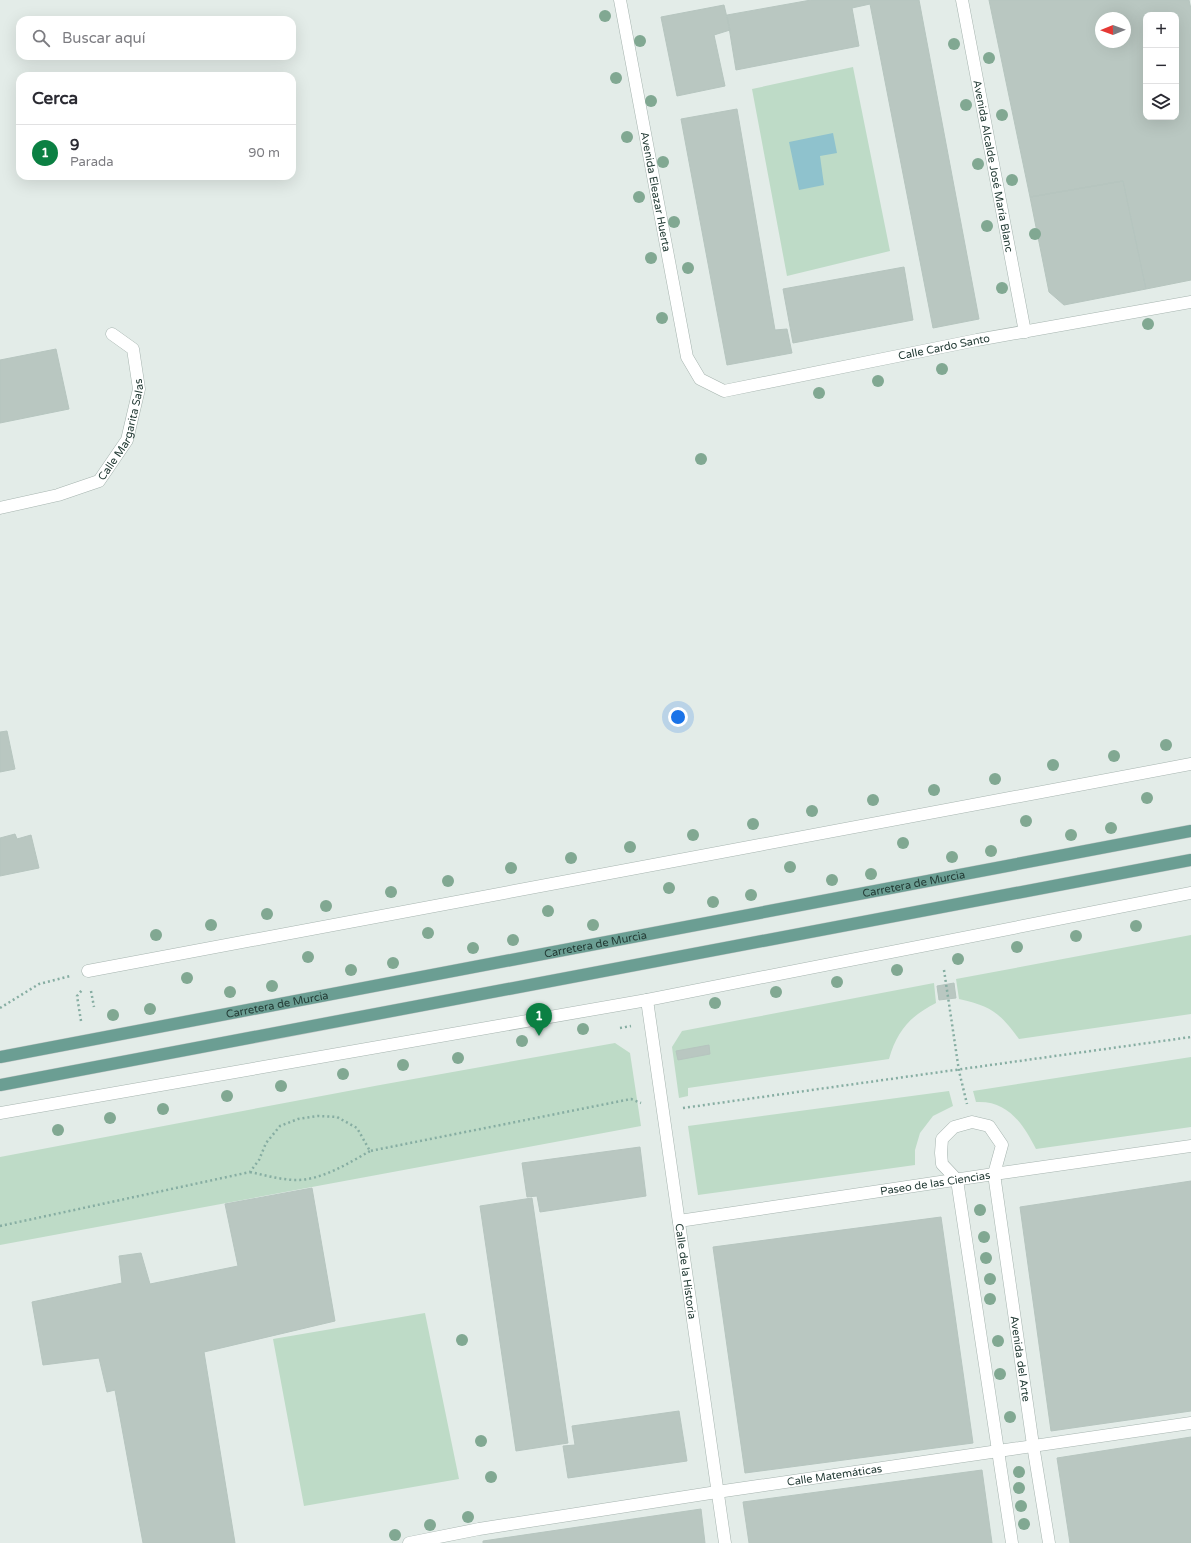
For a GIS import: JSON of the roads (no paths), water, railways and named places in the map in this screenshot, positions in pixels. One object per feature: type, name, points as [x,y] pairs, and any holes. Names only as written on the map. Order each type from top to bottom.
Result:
[{"type":"main road","name":"Carretera de Murcia","points":[[0,1057],[1191,831]]},
{"type":"main road","points":[[0,1085],[1191,860]]},
{"type":"street","name":"Avenida Eleazar Huerta","points":[[620,0],[687,357],[700,379]]},
{"type":"street","name":"Avenida Alcalde José María Blanc","points":[[962,0],[1025,332]]},
{"type":"street","name":"Calle Cardo Santo","points":[[700,379],[724,391],[1025,332],[1191,302]]},
{"type":"street","name":"Calle Margarita Salas","points":[[0,508],[58,495],[99,481],[127,440],[139,389],[133,349],[112,334]]},
{"type":"street","points":[[88,971],[1191,764]]},
{"type":"street","points":[[0,1113],[647,1000],[1191,893]]},
{"type":"street","name":"Calle de la Historia","points":[[647,1000],[725,1543]]},
{"type":"street","points":[[994,1174],[1002,1145],[989,1126],[972,1122],[954,1126],[942,1139],[942,1164],[957,1180],[1012,1543]]},
{"type":"street","name":"Paseo de las Ciencias","points":[[679,1221],[1191,1146]]},
{"type":"street","name":"Avenida del Arte","points":[[994,1174],[1033,1445],[1050,1543]]},
{"type":"street","name":"Calle Matemáticas","points":[[410,1543],[479,1529],[717,1492],[1191,1423]]},
{"type":"water","points":[[833,133],[837,153],[820,156],[824,185],[799,190],[789,142]]},
{"type":"place","name":"9","points":[[539,1036]]}]
